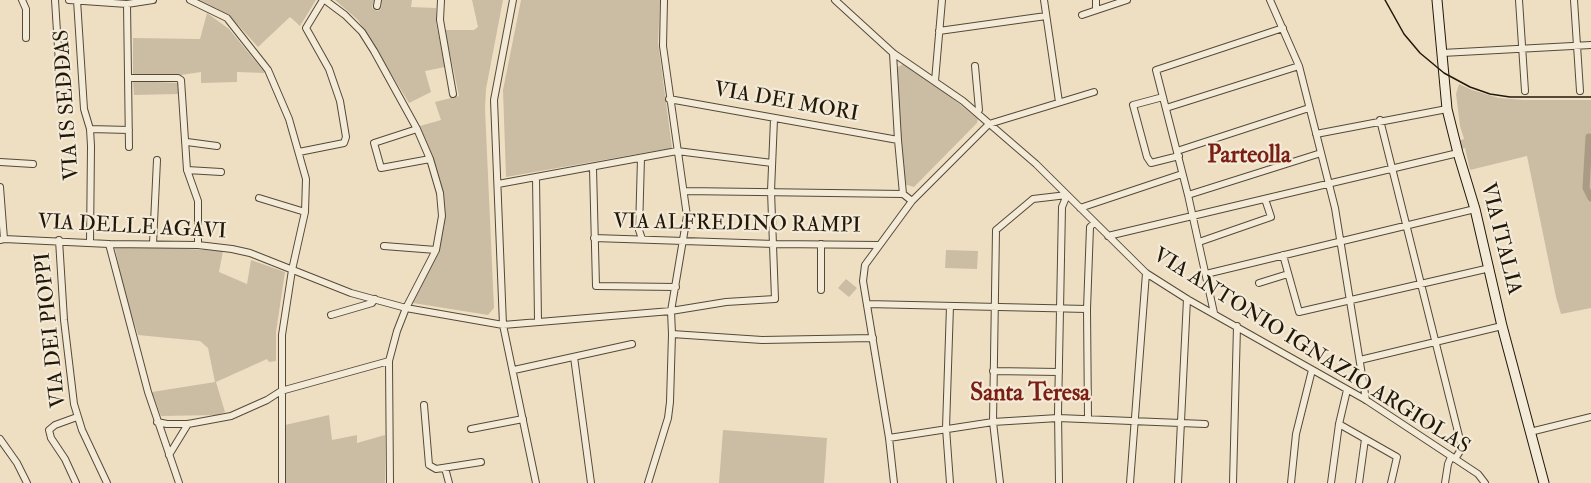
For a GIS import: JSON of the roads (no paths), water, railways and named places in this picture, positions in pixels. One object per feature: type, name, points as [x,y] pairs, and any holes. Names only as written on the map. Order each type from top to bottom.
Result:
[{"type":"street","points":[[22,0],[26,9],[26,38]]},
{"type":"street","points":[[55,0],[60,79]]},
{"type":"street","points":[[69,0],[127,4],[153,0]]},
{"type":"street","name":"VIA IS SEDDAS","points":[[77,0],[84,109],[90,129],[90,243]]},
{"type":"street","points":[[189,0],[227,18],[268,70],[282,103],[306,179],[304,212],[282,335],[280,391],[282,483]]},
{"type":"street","points":[[299,152],[344,144],[346,137],[340,101],[333,81],[306,28],[324,0],[345,15],[362,32],[394,85],[430,159],[438,183],[442,207],[436,250],[406,308],[389,361],[390,483]]},
{"type":"street","points":[[441,0],[441,28],[453,94]]},
{"type":"street","points":[[513,0],[495,100],[503,325],[536,483]]},
{"type":"street","points":[[648,483],[668,418],[671,311],[687,216],[663,46],[664,0]]},
{"type":"street","name":"VIA ANTONIO IGNAZIO ARGIOLAS","points":[[835,0],[893,53],[977,112],[1036,164],[1146,273],[1187,299],[1366,400],[1478,474],[1485,483]]},
{"type":"street","points":[[935,81],[942,0]]},
{"type":"street","points":[[1044,0],[1059,102]]},
{"type":"street","points":[[1096,0],[1096,10]]},
{"type":"street","points":[[1082,15],[1127,0]]},
{"type":"street","points":[[1270,0],[1299,66],[1329,183],[1366,400]]},
{"type":"street","name":"VIA ITALIA","points":[[1437,0],[1447,109],[1475,209],[1502,326],[1544,483]]},
{"type":"street","points":[[1519,0],[1525,91]]},
{"type":"street","points":[[1574,0],[1580,91]]},
{"type":"street","points":[[127,4],[129,147]]},
{"type":"street","points":[[939,31],[1046,16]]},
{"type":"street","points":[[1214,313],[1178,153],[1156,70],[1283,28]]},
{"type":"street","points":[[1442,53],[1591,45]]},
{"type":"street","points":[[893,53],[903,194]]},
{"type":"street","points":[[975,66],[979,110],[977,112]]},
{"type":"street","points":[[1166,108],[1299,66]]},
{"type":"street","points":[[129,78],[178,78],[182,80],[188,170],[198,201],[198,245]]},
{"type":"street","points":[[894,483],[867,304],[863,273],[865,265],[912,201],[989,124],[1095,92]]},
{"type":"street","points":[[1163,97],[1133,105],[1147,157],[1152,163],[1309,108]]},
{"type":"street","name":"VIA DEI MORI","points":[[669,99],[898,140]]},
{"type":"street","points":[[1316,134],[1447,109]]},
{"type":"street","points":[[774,119],[771,191],[774,244]]},
{"type":"street","points":[[1380,120],[1461,448],[1448,464],[1445,483]]},
{"type":"street","points":[[90,129],[129,130]]},
{"type":"street","points":[[417,129],[374,143],[381,168],[430,159]]},
{"type":"street","points":[[187,142],[218,146]]},
{"type":"street","points":[[498,184],[677,151],[772,163]]},
{"type":"street","points":[[1188,195],[1321,153]]},
{"type":"street","points":[[1108,236],[1458,153]]},
{"type":"street","points":[[641,158],[639,230],[642,239]]},
{"type":"street","points":[[153,244],[157,160]]},
{"type":"street","points":[[0,162],[33,164]]},
{"type":"street","points":[[593,168],[596,286],[676,286]]},
{"type":"street","points":[[188,170],[221,172]]},
{"type":"street","points":[[1080,208],[1182,174]]},
{"type":"street","points":[[536,177],[538,321]]},
{"type":"street","points":[[0,187],[2,239]]},
{"type":"street","points":[[685,191],[903,194],[912,201]]},
{"type":"street","points":[[1000,483],[993,422],[996,230],[1034,199],[1067,195],[1062,207],[1059,483]]},
{"type":"street","points":[[259,198],[304,212]]},
{"type":"street","points":[[1199,242],[1271,218],[1265,199]]},
{"type":"street","points":[[1206,274],[1475,209]]},
{"type":"street","points":[[1088,418],[1087,309],[1090,228],[1094,223]]},
{"type":"street","name":"VIA ALFREDINO RAMPI","points":[[594,238],[774,244],[879,244]]},
{"type":"street","name":"VIA DELLE AGAVI","points":[[2,239],[198,245],[250,253],[351,293],[406,308],[503,325],[671,311],[726,302],[775,299],[774,244]]},
{"type":"street","name":"VIA DEI PIOPPI","points":[[59,240],[63,320],[74,404],[77,417],[107,483]]},
{"type":"street","points":[[109,244],[148,392],[179,483]]},
{"type":"street","points":[[820,244],[821,290]]},
{"type":"street","points":[[384,246],[436,250]]},
{"type":"street","points":[[1283,255],[1299,312],[1422,285],[1490,267]]},
{"type":"street","points":[[1130,483],[1146,273]]},
{"type":"street","points":[[1259,283],[1288,274]]},
{"type":"street","points":[[331,315],[372,303],[375,299]]},
{"type":"street","points":[[1178,483],[1187,299]]},
{"type":"street","points":[[867,304],[1087,309]]},
{"type":"street","points":[[950,306],[946,428],[951,483]]},
{"type":"street","points":[[1233,483],[1237,326]]},
{"type":"street","points":[[1360,360],[1502,326]]},
{"type":"street","points":[[672,334],[762,340],[873,338]]},
{"type":"street","points":[[514,370],[632,344]]},
{"type":"street","points":[[573,357],[591,483]]},
{"type":"street","points":[[157,422],[188,424],[231,416],[267,400],[280,391],[389,361]]},
{"type":"street","points":[[1291,483],[1296,434],[1312,370]]},
{"type":"street","points":[[993,371],[1059,372]]},
{"type":"street","points":[[1331,483],[1339,424],[1347,390]]},
{"type":"street","points":[[424,405],[429,465],[436,469],[481,462]]},
{"type":"street","points":[[76,483],[65,459],[51,438],[49,430],[55,425],[77,417]]},
{"type":"street","points":[[1530,432],[1591,417]]},
{"type":"street","points":[[889,438],[993,422],[1058,418],[1205,424]]},
{"type":"street","points":[[471,429],[523,419]]},
{"type":"street","points":[[169,455],[188,424]]},
{"type":"street","points":[[1339,424],[1397,458],[1391,483]]},
{"type":"street","points":[[0,439],[17,463],[27,483]]},
{"type":"street","points":[[1359,483],[1365,439]]},
{"type":"street","points":[[446,468],[449,483]]},
{"type":"waterway","points":[[1589,137],[1586,188],[1591,198]]},
{"type":"tram line","points":[[1385,0],[1404,34],[1420,53],[1444,73],[1470,87],[1490,94],[1510,97],[1591,97]]},
{"type":"district","name":"Parteolla","points":[[1249,157]]},
{"type":"district","name":"Santa Teresa","points":[[1030,395]]}]
